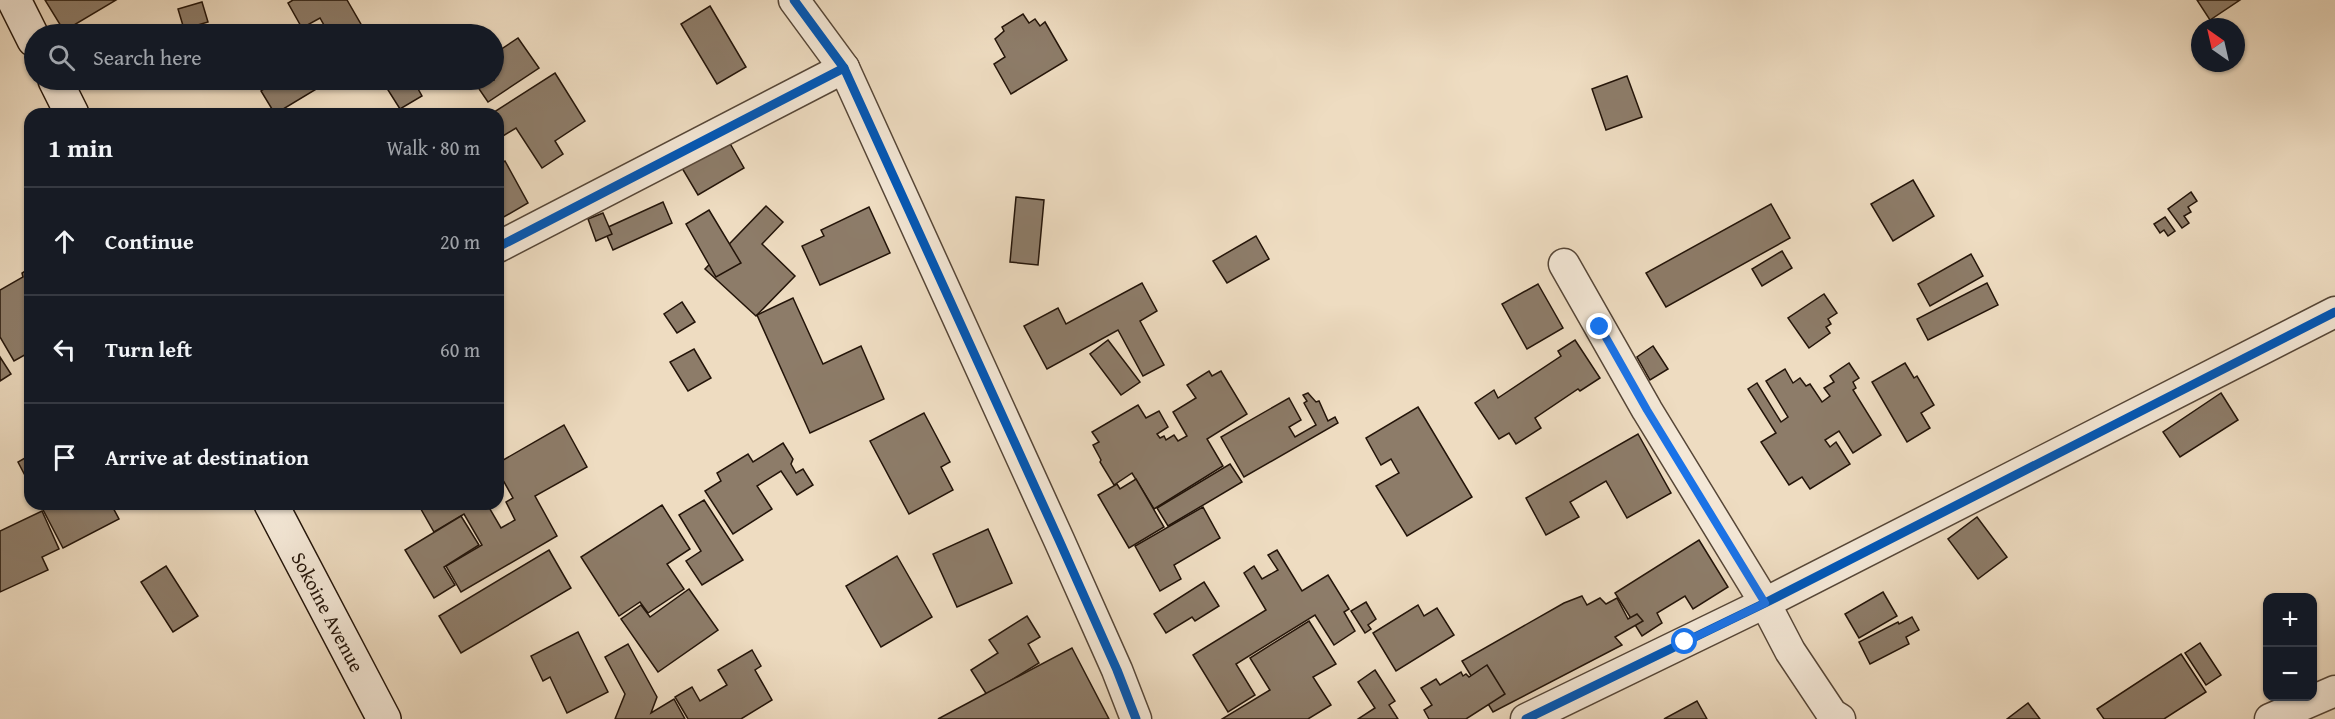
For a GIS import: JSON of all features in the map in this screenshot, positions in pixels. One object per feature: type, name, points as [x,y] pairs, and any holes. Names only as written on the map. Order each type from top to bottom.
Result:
[{"type":"street","points":[[14,0],[26,24]]},
{"type":"street","points":[[794,0],[844,69],[1064,550],[1136,719]]},
{"type":"street","points":[[504,244],[844,69]]},
{"type":"street","points":[[60,90],[69,108]]},
{"type":"street","points":[[1564,264],[1647,410],[1765,603],[1790,651],[1832,714],[1840,719]]},
{"type":"street","points":[[1526,719],[1765,603],[2335,312]]},
{"type":"street","name":"Sokoine Avenue","points":[[274,510],[384,719]]},
{"type":"street","points":[[2270,719],[2335,691]]},
{"type":"building","points":[[45,0],[116,0],[76,24],[60,24]]},
{"type":"building","points":[[293,0],[347,0],[361,24],[323,24],[320,18],[309,24],[300,24],[288,3]]},
{"type":"building","points":[[2197,0],[2240,0],[2213,18],[2209,18]]},
{"type":"building","points":[[202,2],[208,22],[182,24],[178,9]]},
{"type":"building","points":[[710,6],[746,67],[717,84],[681,24]]},
{"type":"building","points":[[1023,14],[1029,23],[1035,19],[1040,26],[1045,22],[1067,60],[1011,94],[994,64],[1005,57],[995,39],[1004,31],[1002,27]]},
{"type":"building","points":[[518,38],[539,68],[488,102],[480,90],[504,90],[504,47]]},
{"type":"building","points":[[555,73],[585,121],[555,141],[563,154],[542,168],[516,128],[504,135],[504,108],[500,108]]},
{"type":"building","points":[[1627,76],[1642,117],[1606,130],[1592,89]]},
{"type":"building","points":[[315,90],[285,108],[271,108],[261,91]]},
{"type":"building","points":[[388,90],[419,90],[422,96],[399,108]]},
{"type":"building","points":[[728,140],[744,168],[698,195],[682,168]]},
{"type":"building","points":[[504,162],[528,203],[504,217]]},
{"type":"building","points":[[1913,180],[1934,216],[1893,241],[1871,204]]},
{"type":"building","points":[[2191,192],[2197,201],[2188,207],[2191,212],[2184,216],[2189,223],[2182,228],[2168,209]]},
{"type":"building","points":[[1016,197],[1044,200],[1038,265],[1010,262]]},
{"type":"building","points":[[663,202],[672,223],[613,250],[604,229]]},
{"type":"building","points":[[1771,204],[1790,238],[1666,307],[1646,273]]},
{"type":"building","points":[[766,206],[783,222],[762,244],[795,276],[756,316],[705,269]]},
{"type":"building","points":[[869,207],[890,253],[820,285],[802,246],[824,236],[821,230]]},
{"type":"building","points":[[709,210],[741,263],[716,277],[686,224]]},
{"type":"building","points":[[603,213],[612,234],[596,241],[588,219]]},
{"type":"building","points":[[2165,217],[2175,231],[2168,236],[2164,230],[2160,233],[2154,224]]},
{"type":"building","points":[[1256,236],[1269,259],[1227,283],[1213,261]]},
{"type":"building","points":[[1782,251],[1792,268],[1762,286],[1752,269]]},
{"type":"building","points":[[1971,254],[1983,276],[1930,306],[1918,284]]},
{"type":"building","points":[[24,272],[24,355],[14,361],[0,337],[0,290],[23,277]]},
{"type":"building","points":[[1142,283],[1157,311],[1140,321],[1164,365],[1143,376],[1118,330],[1047,369],[1024,326],[1058,308],[1066,324]]},
{"type":"building","points":[[1987,283],[1998,305],[1928,340],[1917,319]]},
{"type":"building","points":[[1538,284],[1563,328],[1527,349],[1502,304]]},
{"type":"building","points":[[1824,294],[1837,313],[1828,319],[1831,324],[1826,327],[1830,333],[1809,348],[1788,318]]},
{"type":"building","points":[[793,298],[823,364],[861,346],[884,399],[810,433],[757,315]]},
{"type":"building","points":[[682,302],[695,322],[677,333],[664,314]]},
{"type":"building","points":[[1108,340],[1140,382],[1121,395],[1090,354]]},
{"type":"building","points":[[1575,340],[1600,378],[1580,391],[1578,389],[1535,418],[1541,428],[1516,444],[1509,433],[1499,439],[1475,403],[1494,390],[1498,398],[1561,356],[1558,351]]},
{"type":"building","points":[[1653,346],[1668,369],[1650,380],[1637,357]]},
{"type":"building","points":[[694,349],[711,378],[688,391],[670,362]]},
{"type":"building","points":[[0,357],[11,374],[0,381]]},
{"type":"building","points":[[1849,363],[1859,378],[1853,382],[1856,388],[1853,390],[1881,435],[1853,453],[1839,431],[1825,440],[1830,447],[1836,442],[1850,464],[1810,489],[1802,477],[1789,485],[1761,442],[1776,433],[1748,389],[1757,383],[1781,422],[1788,417],[1766,381],[1785,369],[1793,383],[1800,378],[1806,386],[1810,384],[1822,402],[1830,396],[1824,388],[1834,382],[1830,376]]},
{"type":"building","points":[[1905,363],[1914,378],[1917,376],[1934,405],[1921,413],[1930,428],[1907,442],[1872,382]]},
{"type":"building","points":[[1209,371],[1212,376],[1221,371],[1247,414],[1207,439],[1223,466],[1154,509],[1132,473],[1114,485],[1100,462],[1093,445],[1099,442],[1092,432],[1138,405],[1146,418],[1159,411],[1168,427],[1157,434],[1160,438],[1164,436],[1166,440],[1174,435],[1178,441],[1187,436],[1173,412],[1196,398],[1187,385]]},
{"type":"building","points":[[1308,393],[1316,402],[1319,401],[1328,421],[1335,417],[1338,423],[1244,477],[1221,437],[1289,398],[1301,420],[1289,427],[1295,437],[1316,425],[1304,403],[1307,401],[1303,395]]},
{"type":"building","points":[[2221,393],[2238,420],[2180,457],[2163,432]]},
{"type":"building","points":[[1418,407],[1472,497],[1407,536],[1376,486],[1399,473],[1391,459],[1381,465],[1366,438]]},
{"type":"building","points":[[924,413],[950,462],[941,467],[953,490],[909,514],[870,441]]},
{"type":"building","points":[[564,425],[587,467],[535,496],[557,536],[461,592],[446,566],[482,545],[464,514],[434,532],[421,510],[490,510],[501,528],[515,520],[506,502],[513,498],[504,482],[504,460]]},
{"type":"building","points":[[1638,434],[1671,493],[1627,518],[1606,481],[1570,502],[1579,517],[1546,535],[1526,498]]},
{"type":"building","points":[[783,443],[793,459],[791,464],[796,473],[803,469],[813,485],[797,495],[781,471],[757,486],[772,509],[733,534],[705,491],[721,481],[717,473],[748,454],[753,462]]},
{"type":"building","points":[[24,458],[24,474],[18,462]]},
{"type":"building","points":[[1230,464],[1242,482],[1168,526],[1157,508]]},
{"type":"building","points":[[1136,479],[1164,527],[1129,548],[1098,495],[1117,484],[1120,489]]},
{"type":"building","points":[[704,500],[743,560],[702,585],[686,561],[701,551],[679,515]]},
{"type":"building","points":[[662,505],[690,549],[667,564],[684,589],[648,613],[640,602],[619,616],[581,557]]},
{"type":"building","points":[[1203,507],[1220,538],[1174,565],[1181,579],[1160,591],[1135,546]]},
{"type":"building","points":[[43,510],[114,510],[119,519],[63,548]]},
{"type":"building","points":[[42,511],[59,549],[42,557],[48,570],[0,592],[0,531]]},
{"type":"building","points":[[461,516],[479,545],[444,567],[455,585],[434,598],[405,550]]},
{"type":"building","points":[[1977,517],[2007,557],[1978,579],[1948,539]]},
{"type":"building","points":[[988,529],[1012,583],[957,607],[933,554]]},
{"type":"building","points":[[1699,540],[1728,587],[1693,609],[1685,596],[1657,613],[1662,623],[1642,636],[1615,593]]},
{"type":"building","points":[[549,550],[571,588],[461,653],[439,616]]},
{"type":"building","points":[[1277,550],[1302,591],[1328,575],[1349,609],[1344,612],[1355,631],[1334,645],[1315,615],[1236,664],[1255,695],[1228,712],[1193,655],[1266,610],[1244,573],[1254,566],[1262,579],[1278,570],[1268,555]]},
{"type":"building","points":[[897,556],[932,617],[881,647],[846,586]]},
{"type":"building","points":[[166,566],[198,616],[173,632],[141,582]]},
{"type":"building","points":[[1204,582],[1219,606],[1195,621],[1192,617],[1166,633],[1154,614]]},
{"type":"building","points":[[689,589],[718,630],[658,672],[621,619],[641,605],[650,617]]},
{"type":"building","points":[[1883,592],[1897,616],[1859,638],[1845,614]]},
{"type":"building","points":[[1582,596],[1587,605],[1600,598],[1606,604],[1617,598],[1628,619],[1637,614],[1643,621],[1615,637],[1622,645],[1493,712],[1462,661],[1564,603]]},
{"type":"building","points":[[1366,602],[1376,619],[1368,625],[1371,629],[1365,633],[1351,611]]},
{"type":"building","points":[[1418,605],[1424,616],[1437,608],[1454,635],[1396,671],[1373,633]]},
{"type":"building","points":[[1027,616],[1040,637],[1028,644],[1039,663],[987,695],[971,670],[998,653],[989,640]]},
{"type":"building","points":[[1912,617],[1919,630],[1906,637],[1909,644],[1870,664],[1859,642]]},
{"type":"building","points":[[1309,621],[1336,664],[1313,677],[1331,705],[1308,719],[1222,719],[1270,690],[1250,658]]},
{"type":"building","points":[[578,632],[608,692],[567,713],[550,677],[543,681],[531,656]]},
{"type":"building","points":[[2200,643],[2221,675],[2206,685],[2185,653]]},
{"type":"building","points":[[628,644],[657,697],[651,713],[674,699],[685,719],[615,719],[625,694],[605,657]]},
{"type":"building","points":[[1072,648],[1109,719],[938,719],[983,695]]},
{"type":"building","points":[[752,650],[761,666],[755,670],[772,700],[741,719],[688,719],[675,697],[692,687],[700,701],[727,685],[718,670]]},
{"type":"building","points":[[2181,654],[2206,692],[2164,719],[2104,719],[2097,709]]},
{"type":"building","points":[[1487,665],[1505,694],[1466,719],[1429,719],[1424,710],[1432,705],[1421,688],[1436,679],[1440,685],[1461,672],[1463,676],[1466,674],[1469,677]]},
{"type":"building","points":[[1375,670],[1395,701],[1389,705],[1398,719],[1358,719],[1375,708],[1358,682]]},
{"type":"building","points":[[1697,701],[1707,719],[1664,719]]},
{"type":"building","points":[[2028,703],[2040,719],[2007,719]]},
{"type":"cycle path","points":[[794,0],[844,68],[1059,540],[1117,670],[1136,719]]},
{"type":"cycle path","points":[[504,244],[844,68]]},
{"type":"cycle path","points":[[1526,719],[1765,603],[2335,312]]},
{"type":"route","points":[[1600,327],[1647,410],[1765,603],[1685,642]]}]
